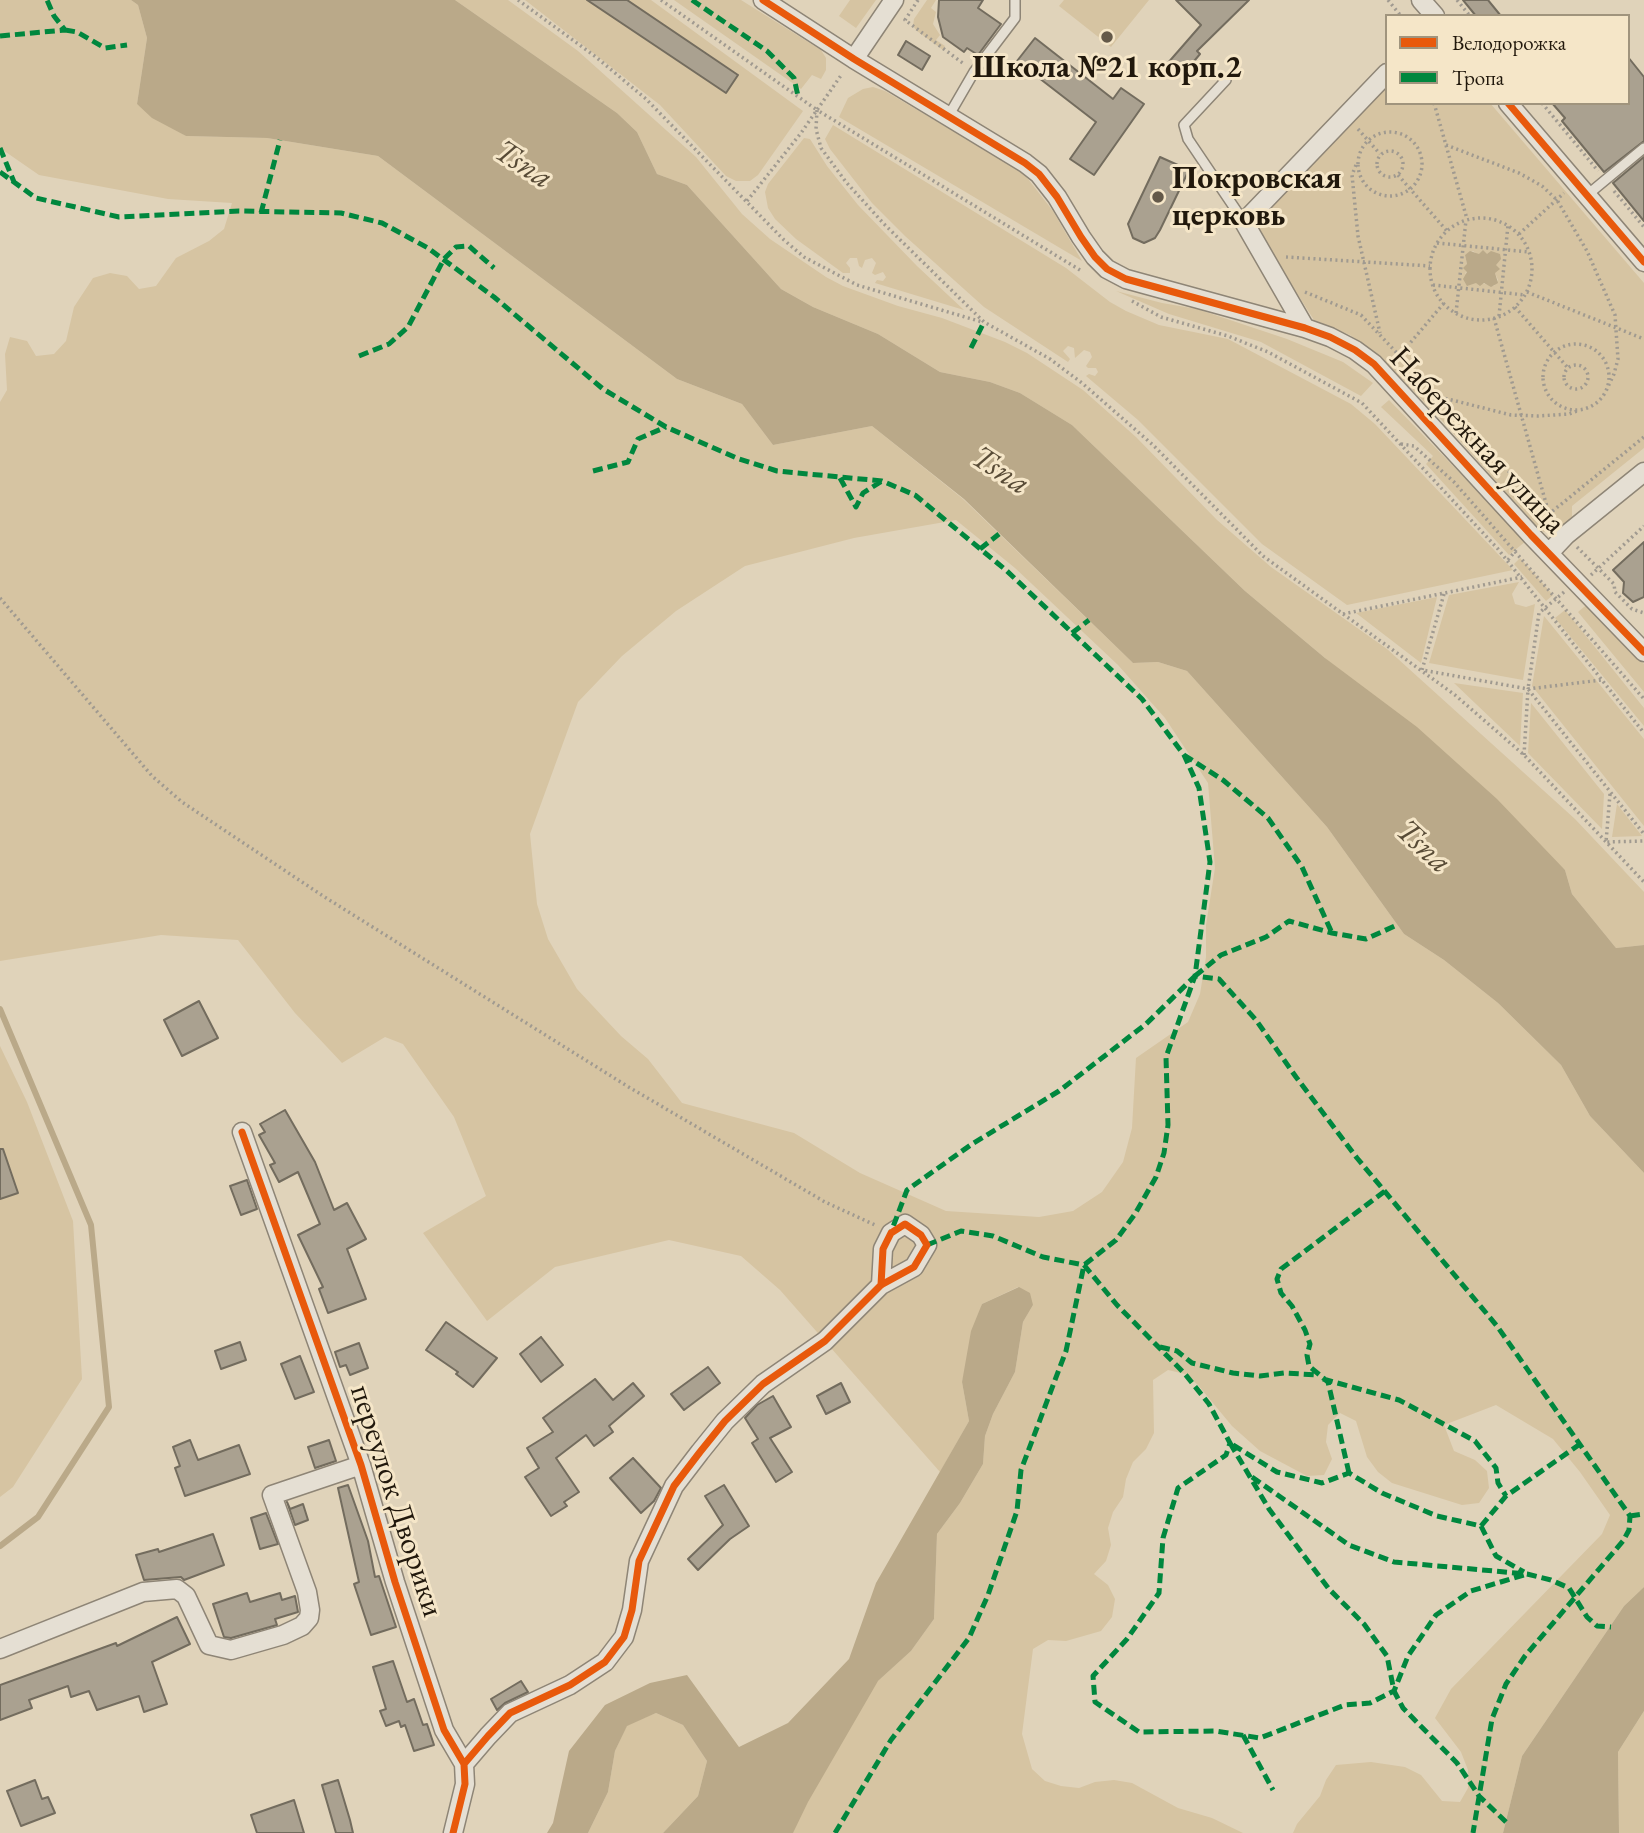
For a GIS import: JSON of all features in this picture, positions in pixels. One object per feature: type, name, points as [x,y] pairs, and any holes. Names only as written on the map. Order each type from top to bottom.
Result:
[{"type":"street","name":"Набережная улица","points":[[763,0],[854,59],[1026,163],[1039,174],[1057,197],[1096,257],[1107,269],[1126,279],[1305,328],[1355,350],[1383,374],[1531,535],[1644,652]]},
{"type":"street","points":[[854,59],[894,0]]},
{"type":"street","points":[[1421,0],[1432,14]]},
{"type":"street","points":[[1305,328],[1244,222],[1385,75]]},
{"type":"street","points":[[1510,105],[1643,258]]},
{"type":"street","points":[[1549,553],[1566,535],[1644,472]]},
{"type":"street","name":"переулок Дворики","points":[[242,1132],[361,1465],[395,1582],[444,1730],[464,1764]]},
{"type":"street","points":[[453,1833],[466,1784],[464,1764],[510,1713],[570,1685],[605,1662],[624,1637],[632,1610],[639,1561],[674,1486],[725,1421],[763,1384],[825,1341],[881,1285],[914,1267],[927,1245],[921,1235],[905,1224],[891,1233],[883,1249],[881,1285]]},
{"type":"street","points":[[0,1649],[143,1592],[177,1589],[186,1596],[209,1645],[231,1650],[283,1635],[302,1626],[309,1618],[307,1592],[272,1495],[361,1465]]},
{"type":"lane","points":[[949,115],[974,72],[1015,18],[1015,0]]},
{"type":"lane","points":[[1226,80],[1184,125],[1188,139],[1244,222]]},
{"type":"lane","points":[[1581,190],[1605,180],[1644,148]]},
{"type":"path","points":[[518,0],[596,57],[646,99],[784,240],[804,257],[857,285],[984,322],[1050,359],[1100,398],[1153,445],[1263,556],[1422,670],[1524,755],[1644,882]]},
{"type":"path","points":[[662,0],[817,110],[1086,274]]},
{"type":"path","points":[[918,0],[905,20],[974,72]]},
{"type":"path","points":[[1388,0],[1399,14]]},
{"type":"path","points":[[1457,0],[1468,14]]},
{"type":"path","points":[[747,201],[854,59]]},
{"type":"path","points":[[1435,105],[1466,220],[1456,313]]},
{"type":"path","points":[[1544,105],[1644,227]]},
{"type":"path","points":[[817,110],[816,129],[821,148],[846,182],[884,225],[984,322]]},
{"type":"path","points":[[1346,115],[1380,154]]},
{"type":"path","points":[[1357,163],[1359,176],[1367,187],[1377,194],[1389,197],[1401,195],[1411,189],[1419,178],[1421,153],[1414,142],[1404,134],[1391,131],[1378,133],[1367,139],[1360,150],[1352,175],[1353,200],[1363,261],[1381,336]]},
{"type":"path","points":[[1438,397],[1488,411],[1521,415],[1569,414],[1598,401],[1606,391],[1618,359],[1615,315],[1606,290],[1557,200],[1542,186],[1518,173],[1446,145]]},
{"type":"path","points":[[1390,150],[1400,155],[1403,164],[1398,174],[1389,177],[1380,174],[1376,164],[1380,154],[1390,150]]},
{"type":"path","points":[[1398,174],[1447,231]]},
{"type":"path","points":[[1519,234],[1557,200],[1581,190]]},
{"type":"path","points":[[1493,219],[1508,225],[1519,234],[1530,253],[1533,267],[1526,293],[1515,307],[1497,317],[1483,320],[1456,313],[1444,303],[1433,285],[1430,265],[1437,243],[1447,231],[1466,220],[1493,219]]},
{"type":"path","points":[[1508,225],[1497,317],[1549,514],[1615,584],[1615,592],[1632,610],[1644,613]]},
{"type":"path","points":[[1437,243],[1530,253]]},
{"type":"path","points":[[1264,256],[1430,265]]},
{"type":"path","points":[[1433,285],[1526,293],[1644,339]]},
{"type":"path","points":[[1128,299],[1161,317],[1228,336],[1300,368],[1362,403],[1508,560],[1644,733]]},
{"type":"path","points":[[1383,374],[1444,303]]},
{"type":"path","points":[[1515,307],[1568,368]]},
{"type":"path","points":[[1587,407],[1575,410],[1563,407],[1553,400],[1545,389],[1543,376],[1546,363],[1554,352],[1565,345],[1590,347],[1600,355],[1607,366],[1609,379],[1606,391]]},
{"type":"path","points":[[1577,365],[1585,369],[1588,377],[1584,385],[1576,388],[1568,385],[1564,376],[1568,368],[1577,365]]},
{"type":"path","points":[[1508,560],[1549,514],[1644,436]]},
{"type":"path","points":[[1401,444],[1414,446],[1454,482],[1644,699]]},
{"type":"path","points":[[1599,570],[1644,526]]},
{"type":"path","points":[[1343,614],[1522,577]]},
{"type":"path","points":[[1422,670],[1444,594]]},
{"type":"path","points":[[0,598],[152,776],[183,802],[323,896],[627,1086],[825,1202],[891,1233]]},
{"type":"path","points":[[1524,755],[1528,689],[1539,613],[1545,607]]},
{"type":"path","points":[[1422,670],[1528,689],[1601,680]]},
{"type":"path","points":[[1528,689],[1644,834]]},
{"type":"path","points":[[1606,842],[1611,792]]},
{"type":"path","points":[[1606,842],[1644,841]]},
{"type":"shaded area","points":[[0,0],[131,0],[138,5],[147,38],[137,104],[186,136],[267,138],[378,156],[677,379],[742,404],[773,445],[872,426],[963,499],[1133,663],[1158,662],[1187,671],[1327,827],[1404,934],[1444,960],[1498,1003],[1561,1065],[1590,1116],[1644,1173],[1644,1587],[1624,1606],[1522,1756],[1503,1833],[1293,1833],[1320,1796],[1336,1765],[1371,1762],[1405,1767],[1421,1775],[1442,1801],[1460,1802],[1468,1788],[1468,1770],[1461,1752],[1435,1718],[1451,1689],[1602,1534],[1610,1515],[1580,1472],[1553,1439],[1496,1405],[1444,1425],[1454,1451],[1475,1460],[1487,1471],[1489,1488],[1479,1503],[1462,1505],[1392,1483],[1378,1472],[1367,1457],[1356,1421],[1340,1413],[1328,1425],[1326,1442],[1332,1459],[1324,1475],[1307,1476],[1260,1451],[1232,1426],[1198,1385],[1185,1374],[1168,1370],[1153,1380],[1154,1433],[1146,1449],[1133,1462],[1123,1497],[1113,1512],[1108,1528],[1111,1545],[1106,1561],[1094,1574],[1108,1585],[1115,1599],[1112,1617],[1101,1631],[1066,1641],[1048,1640],[1033,1649],[1022,1734],[1032,1769],[1045,1781],[1079,1788],[1095,1782],[1114,1780],[1132,1783],[1178,1808],[1212,1818],[1243,1833],[736,1833],[858,1682],[878,1681],[911,1651],[934,1619],[937,1534],[960,1503],[983,1464],[985,1436],[1015,1372],[1023,1322],[1033,1305],[1018,1287],[982,1304],[962,1382],[969,1421],[940,1472],[780,1290],[741,1256],[669,1240],[555,1267],[487,1321],[423,1233],[486,1196],[454,1117],[403,1044],[385,1037],[342,1063],[295,1013],[238,940],[161,935],[0,961],[0,402],[7,390],[5,354],[10,337],[27,341],[36,356],[54,354],[66,341],[74,307],[93,278],[110,273],[127,276],[139,289],[156,286],[176,258],[209,241],[224,229],[232,203],[168,199],[39,175],[0,148]],"holes":[[[956,520],[1015,568],[1118,665],[1165,718],[1208,783],[1215,868],[1206,925],[1206,957],[1200,994],[1188,1022],[1136,1058],[1132,1128],[1123,1162],[1102,1192],[1073,1211],[1039,1217],[946,1211],[860,1173],[794,1133],[682,1103],[648,1059],[621,1036],[577,989],[548,939],[537,904],[530,834],[578,702],[622,656],[676,611],[745,566],[854,538]]]},
{"type":"shaded area","points":[[455,0],[508,0],[578,51],[696,157],[742,214],[770,239],[826,277],[898,306],[942,318],[1005,342],[1027,353],[1083,390],[1136,437],[1217,520],[1271,567],[1387,649],[1575,819],[1644,892],[1644,945],[1616,948],[1572,894],[1565,870],[1245,591],[1072,425],[1020,393],[990,382],[940,372],[878,334],[813,307],[781,289],[687,185],[657,174],[637,132],[617,113]]},
{"type":"shaded area","points":[[525,0],[587,0],[726,93],[738,74],[627,0],[651,0],[803,111],[758,175],[750,181],[736,181],[726,176],[660,105]]},
{"type":"shaded area","points":[[674,0],[741,0],[821,50],[826,58],[826,70],[821,79],[812,75],[801,89]]},
{"type":"shaded area","points":[[850,0],[876,0],[856,28],[839,16]]},
{"type":"shaded area","points":[[927,0],[936,0],[931,8],[936,12],[933,24],[940,35],[936,40],[945,46],[943,50],[913,26],[914,19]]},
{"type":"shaded area","points":[[1064,0],[1149,0],[1111,47],[1059,6]]},
{"type":"shaded area","points":[[1385,86],[1385,105],[1492,105],[1644,283],[1644,448],[1572,506],[1572,520],[1559,531],[1544,532],[1539,530],[1446,425],[1379,355],[1350,335],[1314,320],[1252,223]],"holes":[[[1473,251],[1478,255],[1487,255],[1498,280],[1494,286],[1476,282],[1465,273],[1465,255]]]},
{"type":"shaded area","points":[[873,87],[885,91],[1016,168],[1053,211],[1082,261],[839,117],[848,98],[863,89]]},
{"type":"shaded area","points":[[833,125],[1066,268],[1126,311],[1159,325],[1228,339],[1351,404],[1375,424],[1513,570],[1347,605],[1262,544],[1138,420],[1086,376],[1095,376],[1098,372],[1096,368],[1086,366],[1092,357],[1090,352],[1084,350],[1075,358],[1074,348],[1068,346],[1063,351],[1070,359],[1068,362],[984,307],[905,236],[872,203],[830,149],[825,139]]},
{"type":"shaded area","points":[[804,138],[810,139],[827,166],[858,205],[964,310],[875,283],[886,277],[883,272],[875,275],[872,273],[876,263],[872,258],[865,260],[862,268],[857,258],[850,258],[846,263],[850,273],[843,273],[796,239],[775,219],[768,208],[765,192],[768,184]]},
{"type":"shaded area","points":[[1116,291],[1197,309],[1287,339],[1343,362],[1373,383],[1361,396],[1261,342],[1169,314]]},
{"type":"shaded area","points":[[1389,400],[1526,541],[1509,555],[1426,464],[1433,456],[1381,407]]},
{"type":"shaded area","points":[[1520,558],[1553,595],[1546,601],[1514,564]]},
{"type":"shaded area","points":[[1519,582],[1512,594],[1515,604],[1526,607],[1535,604],[1523,680],[1429,663],[1449,595]]},
{"type":"shaded area","points":[[1437,597],[1421,663],[1356,613]]},
{"type":"shaded area","points":[[1590,602],[1644,664],[1644,692],[1578,612]]},
{"type":"shaded area","points":[[1565,610],[1644,708],[1644,726],[1555,618]]},
{"type":"shaded area","points":[[1544,616],[1644,739],[1644,826],[1532,686]]},
{"type":"shaded area","points":[[1454,683],[1523,693],[1520,746]]},
{"type":"shaded area","points":[[1531,703],[1604,794],[1602,829],[1528,753]]},
{"type":"shaded area","points":[[1617,804],[1642,836],[1612,837]]},
{"type":"shaded area","points":[[0,1046],[27,1102],[73,1221],[82,1379],[13,1487],[0,1497]]},
{"type":"shaded area","points":[[1644,1711],[1644,1833],[1619,1833],[1618,1752]]},
{"type":"shaded area","points":[[656,1713],[683,1725],[707,1761],[698,1796],[663,1833],[588,1833],[608,1792],[615,1751],[627,1725]]},
{"type":"water","name":"Tsna","points":[[131,0],[455,0],[617,113],[637,132],[657,174],[687,185],[781,289],[813,307],[878,334],[940,372],[990,382],[1020,393],[1072,425],[1245,591],[1325,658],[1417,727],[1497,799],[1565,870],[1572,894],[1616,948],[1644,945],[1644,1173],[1590,1116],[1561,1065],[1498,1003],[1444,960],[1404,934],[1327,827],[1187,671],[1158,662],[1133,663],[964,499],[872,426],[773,445],[742,404],[677,379],[378,156],[267,138],[186,136],[152,118],[137,104],[147,38],[138,5]]},
{"type":"water","points":[[1483,250],[1487,254],[1491,251],[1500,254],[1501,259],[1496,265],[1500,269],[1495,273],[1498,283],[1491,287],[1484,283],[1480,286],[1476,283],[1467,286],[1463,279],[1467,272],[1463,268],[1467,264],[1465,255],[1470,251],[1479,254]]},
{"type":"water","points":[[1019,1287],[1030,1293],[1033,1305],[1023,1322],[1015,1372],[985,1436],[983,1464],[960,1503],[937,1534],[934,1619],[911,1651],[878,1681],[793,1833],[663,1833],[698,1796],[707,1761],[683,1725],[656,1713],[627,1726],[615,1751],[608,1792],[588,1833],[547,1833],[553,1823],[569,1751],[605,1705],[650,1683],[687,1675],[739,1747],[788,1723],[849,1659],[876,1583],[969,1421],[962,1382],[971,1331],[982,1304]]},
{"type":"water","points":[[1644,1587],[1644,1711],[1618,1752],[1619,1833],[1503,1833],[1522,1756],[1624,1606]]},
{"type":"building","points":[[587,0],[627,0],[738,75],[726,93]]},
{"type":"building","points":[[939,0],[983,0],[978,8],[1001,24],[978,55],[967,48],[964,52],[943,37],[938,17]]},
{"type":"building","points":[[1176,0],[1249,0],[1197,51],[1200,54],[1190,66],[1186,62],[1176,72],[1167,64],[1201,25]]},
{"type":"building","points":[[1463,0],[1488,0],[1499,14],[1474,14]]},
{"type":"building","points":[[1035,38],[1113,99],[1121,88],[1144,104],[1094,175],[1070,159],[1096,122],[1017,61]]},
{"type":"building","points":[[906,41],[930,56],[922,70],[898,55]]},
{"type":"building","points":[[1630,60],[1644,77],[1644,141],[1604,172],[1562,121],[1565,118],[1554,105],[1630,105]]},
{"type":"building","name":"Покровская церковь","points":[[1160,157],[1189,170],[1160,230],[1155,238],[1144,243],[1133,238],[1128,224]]},
{"type":"building","points":[[1644,157],[1644,221],[1613,183]]},
{"type":"building","points":[[1644,542],[1644,597],[1633,602],[1623,593],[1624,582],[1613,570]]},
{"type":"building","points":[[199,1001],[218,1038],[182,1056],[164,1020]]},
{"type":"building","points":[[285,1110],[315,1162],[334,1210],[347,1203],[366,1239],[347,1249],[366,1299],[328,1313],[319,1289],[323,1287],[298,1235],[320,1224],[298,1172],[279,1182],[270,1165],[275,1163],[259,1135],[265,1132],[260,1124]]},
{"type":"building","points":[[0,1149],[3,1149],[18,1193],[0,1199]]},
{"type":"building","points":[[247,1180],[257,1209],[241,1215],[230,1186]]},
{"type":"building","points":[[446,1322],[497,1358],[473,1387],[456,1374],[458,1372],[426,1350]]},
{"type":"building","points":[[541,1337],[563,1365],[541,1382],[520,1354]]},
{"type":"building","points":[[240,1342],[246,1360],[221,1369],[215,1351]]},
{"type":"building","points":[[359,1343],[368,1368],[350,1375],[346,1365],[340,1367],[335,1352]]},
{"type":"building","points":[[300,1356],[314,1392],[295,1399],[281,1364]]},
{"type":"building","points":[[708,1367],[720,1383],[684,1410],[671,1394]]},
{"type":"building","points":[[595,1379],[613,1400],[633,1383],[644,1396],[609,1426],[613,1432],[594,1446],[586,1435],[556,1458],[579,1492],[564,1502],[567,1506],[551,1516],[525,1477],[539,1468],[527,1448],[553,1432],[543,1418]]},
{"type":"building","points":[[841,1383],[850,1402],[826,1414],[817,1396]]},
{"type":"building","points":[[773,1396],[791,1427],[770,1438],[792,1472],[776,1482],[752,1443],[758,1439],[745,1418],[757,1405]]},
{"type":"building","points":[[190,1440],[198,1460],[239,1445],[250,1474],[185,1496],[175,1468],[180,1466],[173,1447]]},
{"type":"building","points":[[329,1440],[336,1461],[315,1468],[308,1447]]},
{"type":"building","points":[[633,1458],[661,1488],[654,1501],[641,1513],[610,1478]]},
{"type":"building","points":[[348,1485],[368,1541],[375,1577],[379,1576],[396,1627],[371,1635],[354,1584],[359,1582],[338,1488]]},
{"type":"building","points":[[724,1485],[749,1526],[730,1539],[698,1570],[688,1559],[723,1525],[705,1496]]},
{"type":"building","points":[[287,1502],[290,1509],[303,1504],[308,1520],[295,1525]]},
{"type":"building","points":[[266,1513],[278,1544],[260,1549],[251,1518]]},
{"type":"building","points":[[213,1534],[224,1565],[184,1580],[181,1577],[144,1580],[136,1555],[158,1549],[159,1552]]},
{"type":"building","points":[[247,1593],[250,1602],[280,1593],[282,1600],[295,1596],[298,1612],[275,1619],[277,1625],[231,1638],[224,1637],[213,1604]]},
{"type":"building","points":[[177,1617],[190,1644],[152,1662],[167,1704],[144,1712],[139,1696],[97,1710],[89,1691],[71,1697],[68,1686],[29,1700],[32,1708],[0,1720],[0,1685],[116,1643],[117,1646]]},
{"type":"building","points":[[393,1661],[407,1702],[414,1699],[423,1725],[427,1724],[434,1745],[414,1751],[405,1725],[401,1727],[399,1721],[386,1726],[380,1711],[386,1709],[373,1667]]},
{"type":"building","points":[[521,1681],[528,1692],[497,1710],[491,1699]]},
{"type":"building","points":[[35,1780],[42,1799],[48,1797],[55,1813],[21,1826],[7,1791]]},
{"type":"building","points":[[338,1780],[353,1833],[336,1833],[322,1785]]},
{"type":"building","points":[[294,1800],[304,1833],[257,1833],[251,1815]]},
{"type":"waterway","points":[[0,1009],[91,1225],[109,1407],[38,1517],[0,1546]]},
{"type":"marked path","points":[[0,36],[65,30],[54,16],[47,0]]},
{"type":"marked path","points":[[692,0],[767,51],[794,78],[798,96]]},
{"type":"marked path","points":[[65,30],[77,32],[105,48],[127,45]]},
{"type":"marked path","points":[[261,213],[280,140]]},
{"type":"marked path","points":[[0,148],[14,182]]},
{"type":"marked path","points":[[0,172],[36,198],[119,217],[239,211],[341,213],[382,223],[428,248],[494,297],[603,389],[666,427],[739,459],[777,471],[882,481],[915,495],[1007,571],[1142,699],[1184,755],[1199,788],[1210,862],[1195,976],[1146,1024],[1059,1091],[972,1144],[907,1190],[891,1232]]},
{"type":"marked path","points":[[359,356],[389,344],[408,327],[444,259],[456,247],[469,246],[494,268]]},
{"type":"marked path","points":[[971,348],[984,322]]},
{"type":"marked path","points":[[593,471],[628,462],[638,439],[666,427]]},
{"type":"marked path","points":[[840,478],[856,507],[863,493],[882,481]]},
{"type":"marked path","points":[[980,549],[999,534]]},
{"type":"marked path","points":[[1072,633],[1089,620]]},
{"type":"marked path","points":[[1184,755],[1223,780],[1268,818],[1302,867],[1332,933]]},
{"type":"marked path","points":[[1195,976],[1221,955],[1266,937],[1289,921],[1366,939],[1397,925]]},
{"type":"marked path","points":[[835,1833],[891,1740],[969,1638],[988,1595],[1017,1511],[1021,1470],[1066,1351],[1084,1265],[1116,1240],[1135,1214],[1156,1177],[1164,1153],[1168,1125],[1166,1057],[1195,976],[1219,979],[1256,1020],[1357,1158],[1497,1326],[1630,1516],[1629,1530],[1623,1541],[1525,1656],[1506,1684],[1492,1719],[1473,1833]]},
{"type":"marked path","points":[[1349,1473],[1328,1382],[1309,1366],[1307,1355],[1310,1344],[1305,1330],[1292,1306],[1281,1293],[1277,1279],[1281,1269],[1385,1191]]},
{"type":"marked path","points":[[927,1245],[961,1231],[993,1236],[1043,1257],[1084,1265],[1117,1305],[1185,1374],[1209,1404],[1230,1443],[1226,1455],[1178,1488],[1163,1538],[1159,1593],[1127,1639],[1093,1676],[1095,1702],[1139,1732],[1215,1731],[1260,1738],[1345,1705],[1370,1703],[1394,1691],[1408,1656],[1436,1615],[1471,1591],[1527,1574]]},
{"type":"marked path","points":[[1160,1347],[1177,1351],[1192,1363],[1233,1373],[1260,1376],[1284,1373],[1318,1375]]},
{"type":"marked path","points":[[1323,1379],[1399,1400],[1475,1441],[1496,1468],[1498,1483],[1506,1496]]},
{"type":"marked path","points":[[1230,1443],[1269,1509],[1329,1589],[1364,1624],[1387,1656],[1394,1691],[1403,1708],[1457,1763],[1479,1796],[1506,1822]]},
{"type":"marked path","points":[[1481,1526],[1506,1496],[1580,1444]]},
{"type":"marked path","points":[[1233,1445],[1277,1472],[1322,1483],[1349,1473],[1382,1493],[1437,1516],[1481,1526],[1496,1556],[1524,1572]]},
{"type":"marked path","points":[[1252,1477],[1349,1545],[1394,1562],[1527,1574],[1551,1580],[1569,1588],[1587,1617],[1597,1626],[1611,1627]]},
{"type":"marked path","points":[[1630,1516],[1644,1514]]},
{"type":"marked path","points":[[1243,1735],[1273,1790]]},
{"type":"cycle path","points":[[763,0],[1025,163],[1039,174],[1057,197],[1081,237],[1107,269],[1126,279],[1305,328],[1355,350],[1374,364],[1531,535],[1644,652]]},
{"type":"cycle path","points":[[1510,105],[1644,262]]},
{"type":"cycle path","points":[[242,1132],[361,1465],[395,1582],[444,1730],[464,1764]]},
{"type":"cycle path","points":[[453,1833],[465,1784],[464,1764],[488,1736],[510,1713],[570,1685],[605,1662],[624,1637],[632,1610],[639,1561],[674,1486],[725,1421],[763,1384],[825,1341],[881,1285],[914,1267],[927,1245],[921,1235],[905,1224],[891,1233],[883,1249],[881,1285]]},
{"type":"place","name":"Школа №21 корп.2","points":[[1107,37]]},
{"type":"place","name":"Покровская церковь","points":[[1158,197]]}]
